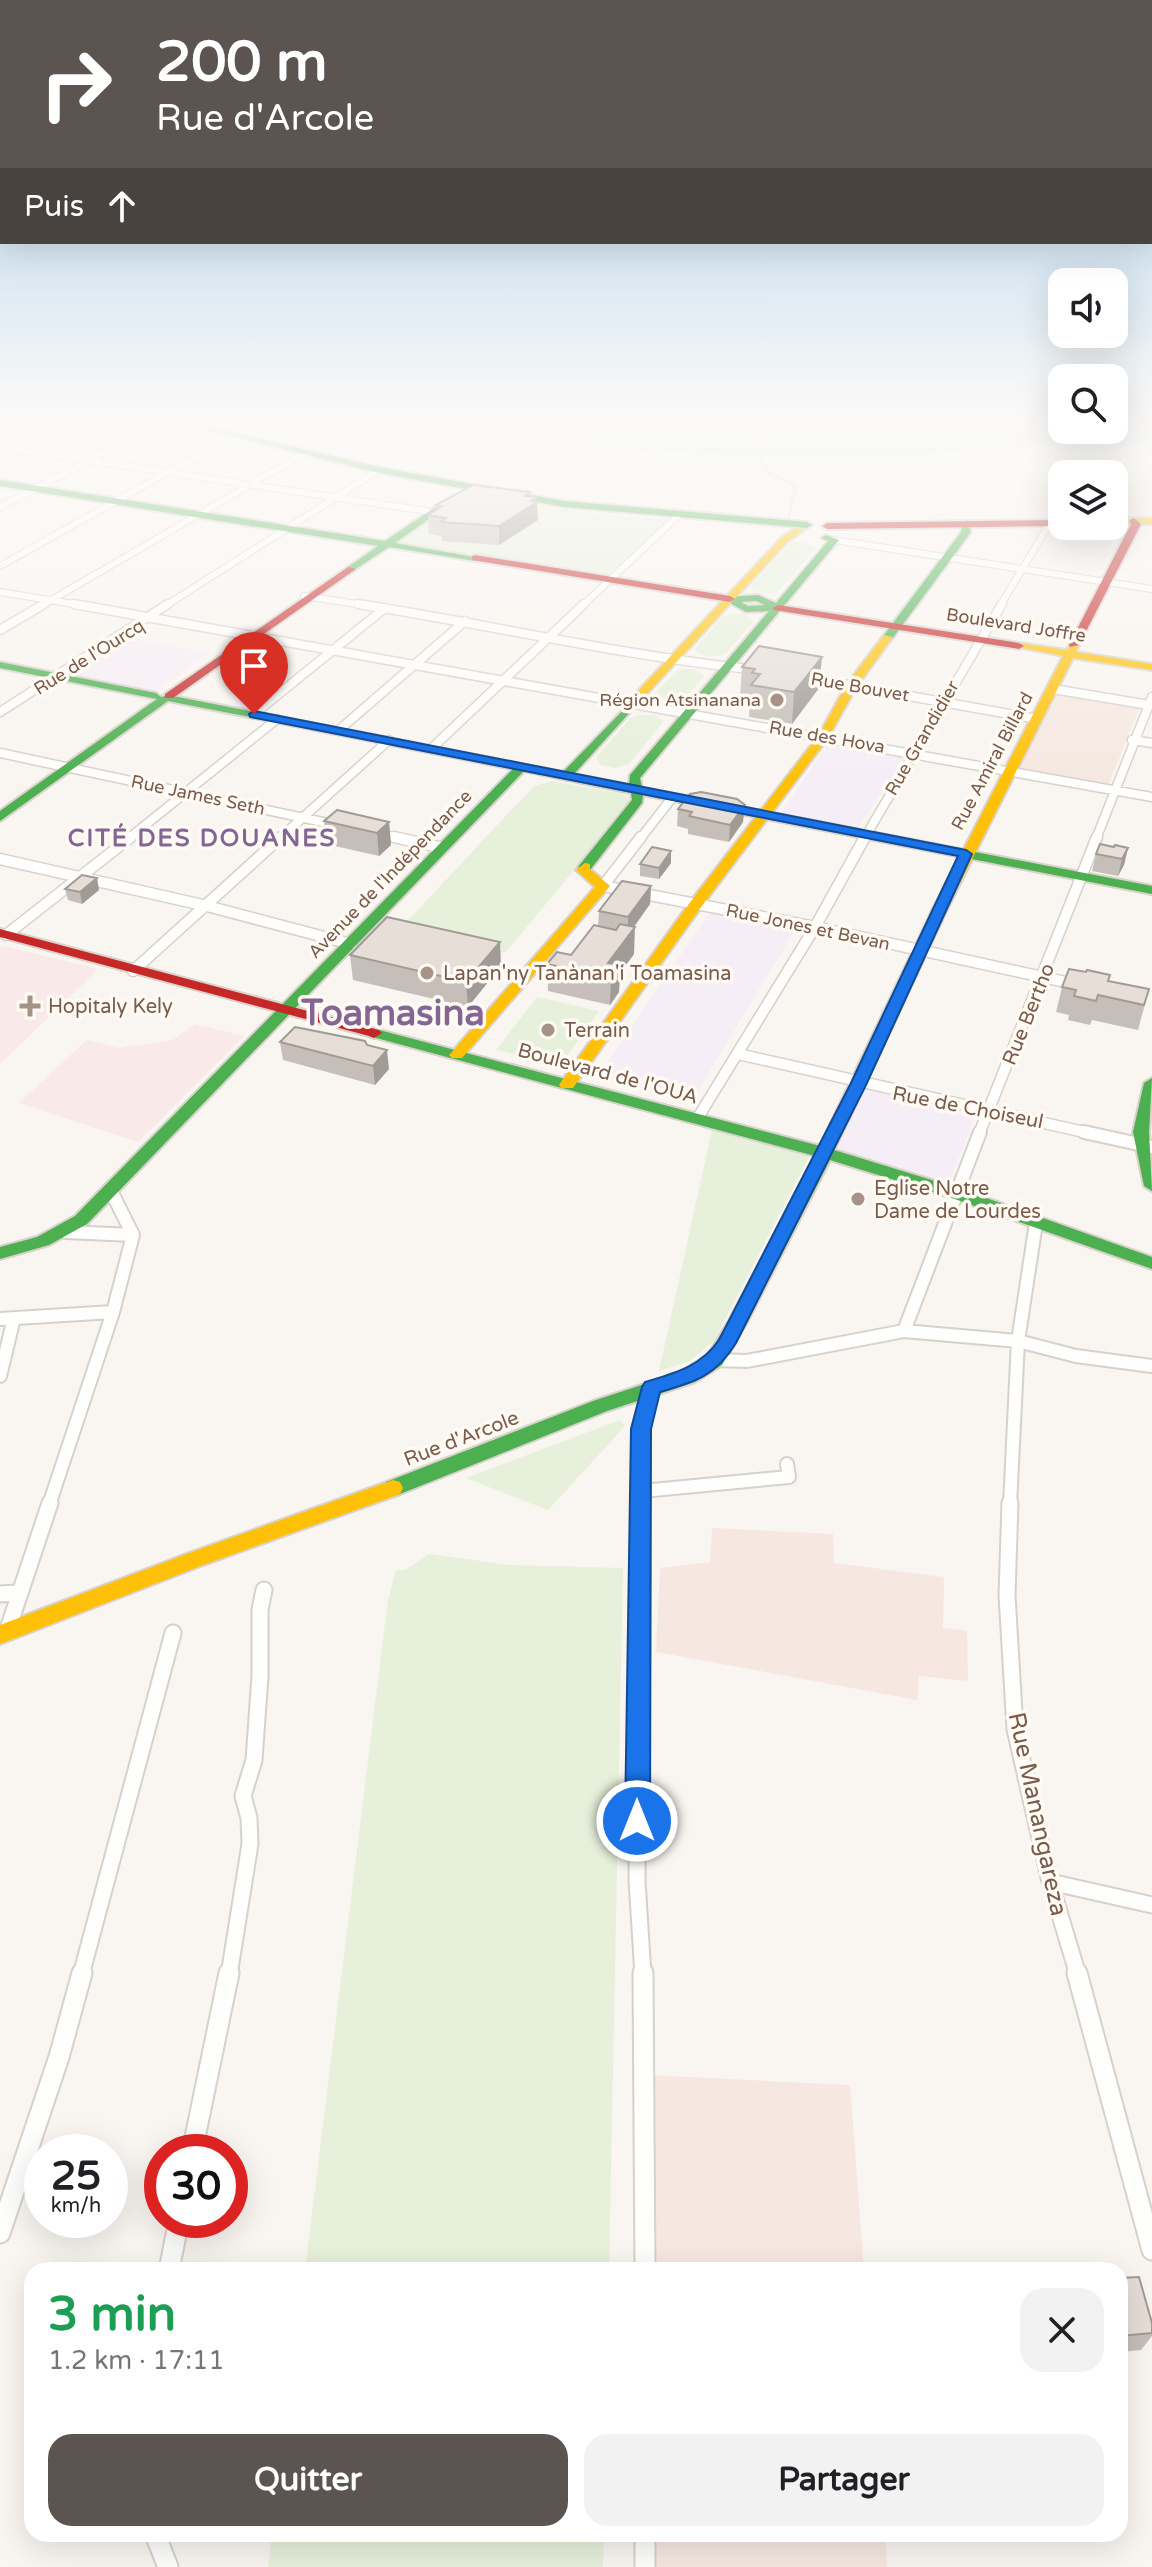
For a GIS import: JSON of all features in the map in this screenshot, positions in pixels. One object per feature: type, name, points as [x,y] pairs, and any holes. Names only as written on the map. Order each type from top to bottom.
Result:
[{"type":"street","points":[[0,566],[46,541]]},
{"type":"street","points":[[0,630],[155,541]]},
{"type":"street","name":"Rue de l'Ourcq","points":[[0,712],[270,541]]},
{"type":"street","points":[[357,541],[730,599]]},
{"type":"street","points":[[384,545],[389,541]]},
{"type":"street","points":[[0,808],[390,541]]},
{"type":"street","points":[[431,749],[653,541]]},
{"type":"street","points":[[560,775],[783,541]]},
{"type":"street","points":[[603,886],[583,870],[638,800],[634,778],[778,608],[825,541]]},
{"type":"street","points":[[862,541],[1152,589]]},
{"type":"street","points":[[567,1085],[696,904],[824,736],[852,685],[959,541]]},
{"type":"street","name":"Rue Grandidier","points":[[697,1119],[815,927],[980,639],[1044,541]]},
{"type":"street","name":"Rue Amiral Billard","points":[[825,1153],[966,854],[1127,541]]},
{"type":"street","name":"Rue des Hova","points":[[0,592],[824,736],[1152,797]]},
{"type":"street","points":[[308,597],[465,621],[671,661],[729,665],[775,673]]},
{"type":"street","name":"Boulevard Joffre","points":[[730,599],[758,598],[778,608],[1152,667]]},
{"type":"street","points":[[254,714],[385,608]]},
{"type":"street","points":[[339,730],[465,621]]},
{"type":"street","points":[[0,665],[1152,890]]},
{"type":"street","name":"Rue Bouvet","points":[[791,675],[1037,719]]},
{"type":"street","points":[[1053,689],[1150,701]]},
{"type":"street","name":"Rue Bertho","points":[[904,1331],[955,1193],[1083,877],[1132,740],[1150,701]]},
{"type":"street","points":[[3,934],[189,792],[277,719]]},
{"type":"street","points":[[133,971],[389,740]]},
{"type":"street","points":[[1132,740],[1152,743]]},
{"type":"street","name":"Rue James Seth","points":[[0,753],[351,828]]},
{"type":"street","points":[[0,817],[62,766]]},
{"type":"street","name":"Avenue de l'Indépendance","points":[[66,1232],[522,767]]},
{"type":"street","points":[[457,1055],[603,886],[672,798]]},
{"type":"street","points":[[366,831],[443,848]]},
{"type":"street","points":[[0,859],[207,906],[351,944]]},
{"type":"street","name":"Rue Jones et Bevan","points":[[603,886],[815,927],[1090,987]]},
{"type":"street","name":"Boulevard de l'OUA","points":[[3,934],[825,1153],[955,1193],[1152,1263]]},
{"type":"street","name":"Rue de Choiseul","points":[[738,1054],[858,1085],[1149,1146]]},
{"type":"street","points":[[1152,1083],[1141,1132],[1149,1146],[1152,1186]]},
{"type":"street","points":[[825,1153],[739,1320],[715,1360],[747,1361],[904,1331],[1018,1341],[1076,1356],[1152,1366]]},
{"type":"street","points":[[3,1634],[113,1312],[133,1235],[110,1189]]},
{"type":"street","name":"Rue Manangareza","points":[[1036,1223],[1018,1341],[1007,1595],[1014,1714],[1050,1882],[1089,2013],[1152,2250]]},
{"type":"street","points":[[0,1253],[29,1247],[66,1232],[133,1235]]},
{"type":"street","points":[[0,1376],[7,1319],[113,1312]]},
{"type":"street","name":"Rue d'Arcole","points":[[3,1634],[196,1559],[452,1467],[651,1387],[688,1377],[715,1360]]},
{"type":"street","points":[[645,2262],[645,2009],[637,1881],[641,1429],[651,1387]]},
{"type":"street","points":[[642,1491],[789,1477],[787,1464]]},
{"type":"street","points":[[196,2134],[239,1927],[250,1831],[243,1796],[254,1760],[260,1676],[260,1610],[264,1590]]},
{"type":"street","points":[[0,1594],[17,1593]]},
{"type":"street","points":[[0,2233],[59,2057],[173,1633]]},
{"type":"street","points":[[1050,1882],[1152,1905]]},
{"type":"street","points":[[171,2262],[175,2238]]},
{"type":"street","points":[[158,2542],[168,2567]]},
{"type":"street","points":[[645,2542],[645,2567]]},
{"type":"shaded area","points":[[123,636],[210,653],[151,694],[59,677]]},
{"type":"shaded area","points":[[1057,693],[1140,707],[1108,786],[1019,770]]},
{"type":"shaded area","points":[[830,740],[907,754],[856,831],[779,816]]},
{"type":"shaded area","points":[[710,912],[795,930],[693,1099],[598,1076]]},
{"type":"shaded area","name":"Hopitaly Kely","points":[[0,945],[98,969],[0,1064]]},
{"type":"shaded area","points":[[195,1024],[244,1036],[138,1142],[19,1103],[87,1040],[119,1048],[173,1040]]},
{"type":"shaded area","points":[[861,1087],[974,1119],[944,1196],[833,1156]]},
{"type":"shaded area","points":[[712,1528],[833,1534],[834,1563],[944,1577],[943,1628],[967,1631],[968,1681],[919,1676],[917,1700],[656,1652],[660,1568],[710,1562]]},
{"type":"shaded area","points":[[647,2075],[850,2085],[863,2262],[648,2262]]},
{"type":"shaded area","points":[[649,2542],[885,2542],[887,2567],[649,2567]]},
{"type":"green space","points":[[398,541],[646,541],[609,577],[395,543]]},
{"type":"green space","points":[[798,541],[817,547],[778,592],[763,594],[752,590],[750,587],[790,543]]},
{"type":"green space","points":[[743,613],[754,621],[725,654],[708,656],[694,649],[723,616]]},
{"type":"green space","points":[[679,669],[694,669],[704,676],[679,699],[658,696],[655,693]]},
{"type":"green space","points":[[654,715],[664,721],[629,764],[614,768],[601,765],[596,758],[630,718]]},
{"type":"green space","points":[[552,781],[622,794],[629,797],[630,803],[506,952],[493,954],[400,929],[534,786]]},
{"type":"green space","name":"Terrain","points":[[537,997],[599,1011],[561,1065],[496,1050]]},
{"type":"green space","points":[[713,1125],[809,1157],[714,1341],[690,1361],[659,1371]]},
{"type":"green space","points":[[620,1420],[625,1426],[548,1510],[466,1478]]},
{"type":"green space","points":[[429,1554],[510,1565],[623,1568],[609,2262],[306,2262],[388,1600],[396,1570],[405,1570]]},
{"type":"green space","points":[[271,2542],[604,2542],[603,2567],[268,2567]]},
{"type":"building","points":[[759,646],[822,657],[794,692],[751,685],[760,674],[752,673],[755,669],[742,667]]},
{"type":"building","points":[[701,792],[737,799],[745,805],[730,825],[689,816],[692,812],[678,809],[690,794]]},
{"type":"building","points":[[337,810],[389,822],[377,833],[324,821]]},
{"type":"building","points":[[1100,844],[1128,848],[1122,859],[1096,854]]},
{"type":"building","points":[[652,847],[671,851],[659,868],[640,864]]},
{"type":"building","points":[[82,875],[97,878],[80,892],[65,889]]},
{"type":"building","points":[[622,881],[651,886],[628,917],[599,911]]},
{"type":"building","points":[[387,917],[500,942],[466,982],[350,955]]},
{"type":"building","points":[[620,924],[635,927],[608,963],[620,965],[611,978],[547,964],[557,952],[571,955],[594,925],[616,930]]},
{"type":"building","points":[[1069,969],[1110,975],[1108,981],[1149,989],[1144,1005],[1098,995],[1096,1001],[1074,996],[1076,990],[1062,987]]},
{"type":"building","points":[[295,1027],[365,1041],[367,1045],[387,1050],[373,1066],[280,1042]]},
{"type":"building","points":[[1139,2277],[1152,2333],[1128,2335],[1128,2278]]},
{"type":"traffic: fast","points":[[366,541],[475,558]]},
{"type":"traffic: fast","points":[[351,569],[392,541]]},
{"type":"traffic: fast","points":[[585,867],[638,800],[634,778],[833,541]]},
{"type":"traffic: fast","points":[[888,637],[959,541]]},
{"type":"traffic: fast","points":[[758,598],[778,608],[746,609],[730,599],[758,598]]},
{"type":"traffic: fast","points":[[0,665],[156,696]]},
{"type":"traffic: fast","points":[[168,698],[566,776],[629,707]]},
{"type":"traffic: fast","points":[[0,817],[163,700]]},
{"type":"traffic: fast","points":[[0,1253],[43,1241],[81,1220],[522,767]]},
{"type":"traffic: fast","points":[[558,775],[1152,890]]},
{"type":"traffic: fast","points":[[393,1488],[600,1406],[688,1377],[715,1360],[739,1320],[825,1153],[940,909]]},
{"type":"traffic: fast","points":[[374,1033],[825,1153],[955,1193],[1152,1263]]},
{"type":"traffic: fast","points":[[1152,1083],[1141,1132],[1152,1186]]},
{"type":"traffic: slow","points":[[629,707],[783,541]]},
{"type":"traffic: slow","points":[[567,1085],[696,904],[824,736],[852,685],[888,637]]},
{"type":"traffic: slow","points":[[940,909],[1074,645]]},
{"type":"traffic: slow","points":[[1019,646],[1152,667]]},
{"type":"traffic: slow","points":[[457,1055],[603,886],[583,870],[585,867]]},
{"type":"traffic: slow","points":[[0,1635],[196,1559],[393,1488]]},
{"type":"traffic: jam","points":[[1074,645],[1127,541]]},
{"type":"traffic: jam","points":[[475,558],[730,599]]},
{"type":"traffic: jam","points":[[169,696],[351,569]]},
{"type":"traffic: jam","points":[[778,608],[1019,646]]},
{"type":"traffic: jam","points":[[0,933],[374,1033]]},
{"type":"place","name":"Région Atsinanana","points":[[777,700]]},
{"type":"place","name":"Lapan'ny Tanànan'i Toamasina","points":[[427,973]]},
{"type":"place","name":"Hopitaly Kely","points":[[30,1006]]},
{"type":"place","name":"Terrain","points":[[548,1030]]},
{"type":"place","name":"Eglise Notre Dame de Lourdes","points":[[858,1199]]},
{"type":"district","name":"CITÉ DES DOUANES","points":[[202,838]]},
{"type":"district","name":"Toamasina","points":[[393,1012]]},
{"type":"route","points":[[254,714],[966,854],[825,1153],[727,1343],[715,1360],[688,1377],[651,1387],[641,1429],[637,1821]]}]
